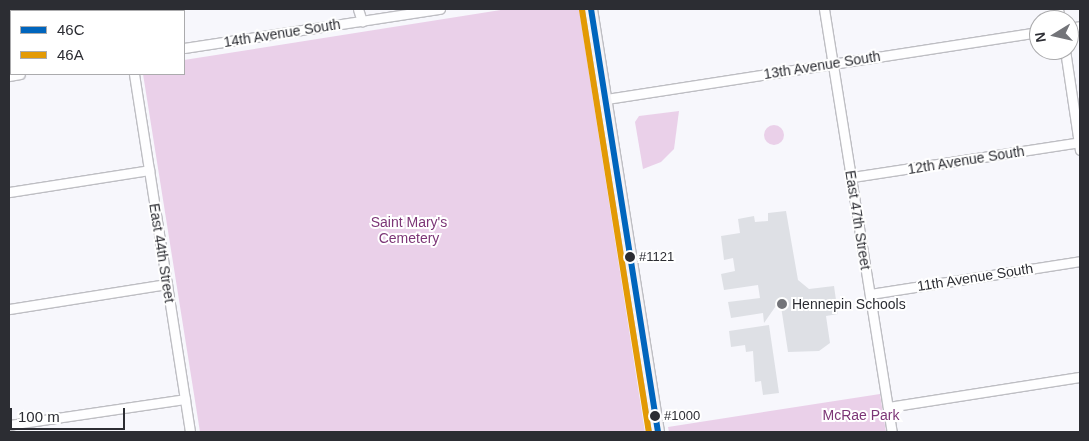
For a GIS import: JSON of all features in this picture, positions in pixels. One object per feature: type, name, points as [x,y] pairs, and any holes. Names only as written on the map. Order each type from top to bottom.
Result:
[{"type":"main road","points":[[591,9],[658,432]]},
{"type":"street","points":[[358,9],[362,21]]},
{"type":"street","name":"14th Avenue South","points":[[185,48],[440,9]]},
{"type":"street","name":"East 47th Street","points":[[824,9],[892,432]]},
{"type":"street","name":"13th Avenue South","points":[[606,99],[1029,34]]},
{"type":"street","points":[[1067,60],[1080,145]]},
{"type":"street","name":"East 44th Street","points":[[134,75],[190,432]]},
{"type":"street","name":"12th Avenue South","points":[[852,177],[1080,145]]},
{"type":"street","points":[[9,192],[149,170]]},
{"type":"street","name":"11th Avenue South","points":[[870,294],[1080,261]]},
{"type":"street","points":[[9,309],[167,284]]},
{"type":"street","points":[[888,406],[1080,377]]},
{"type":"street","points":[[9,425],[185,398]]},
{"type":"green space","name":"Saint Mary's Cemetery","points":[[507,9],[579,9],[645,432],[200,432],[143,75],[185,75],[185,60]]},
{"type":"green space","points":[[679,111],[674,149],[661,162],[643,169],[635,122],[639,116]]},
{"type":"green space","points":[[770,125],[778,125],[784,131],[784,139],[778,145],[770,145],[764,139],[764,131]]},
{"type":"green space","name":"McRae Park","points":[[880,394],[886,432],[669,432],[668,427]]},
{"type":"building","name":"Hennepin Schools","points":[[786,211],[798,280],[809,289],[834,286],[838,314],[826,316],[830,343],[819,351],[788,352],[780,300],[764,323],[763,313],[731,318],[728,302],[760,298],[758,285],[724,290],[721,274],[735,271],[733,258],[724,260],[721,236],[740,233],[738,219],[754,216],[755,222],[768,221],[768,213]]},
{"type":"building","points":[[769,325],[779,393],[763,395],[761,381],[755,382],[753,351],[746,352],[745,345],[731,347],[729,331]]},
{"type":"transit line","name":"46C","points":[[591,9],[658,432]]},
{"type":"transit line","name":"46A","points":[[582,10],[649,432]]},
{"type":"place","name":"#1121","points":[[630,257]]},
{"type":"place","name":"Hennepin Schools","points":[[782,304]]},
{"type":"place","name":"#1000","points":[[655,416]]}]
